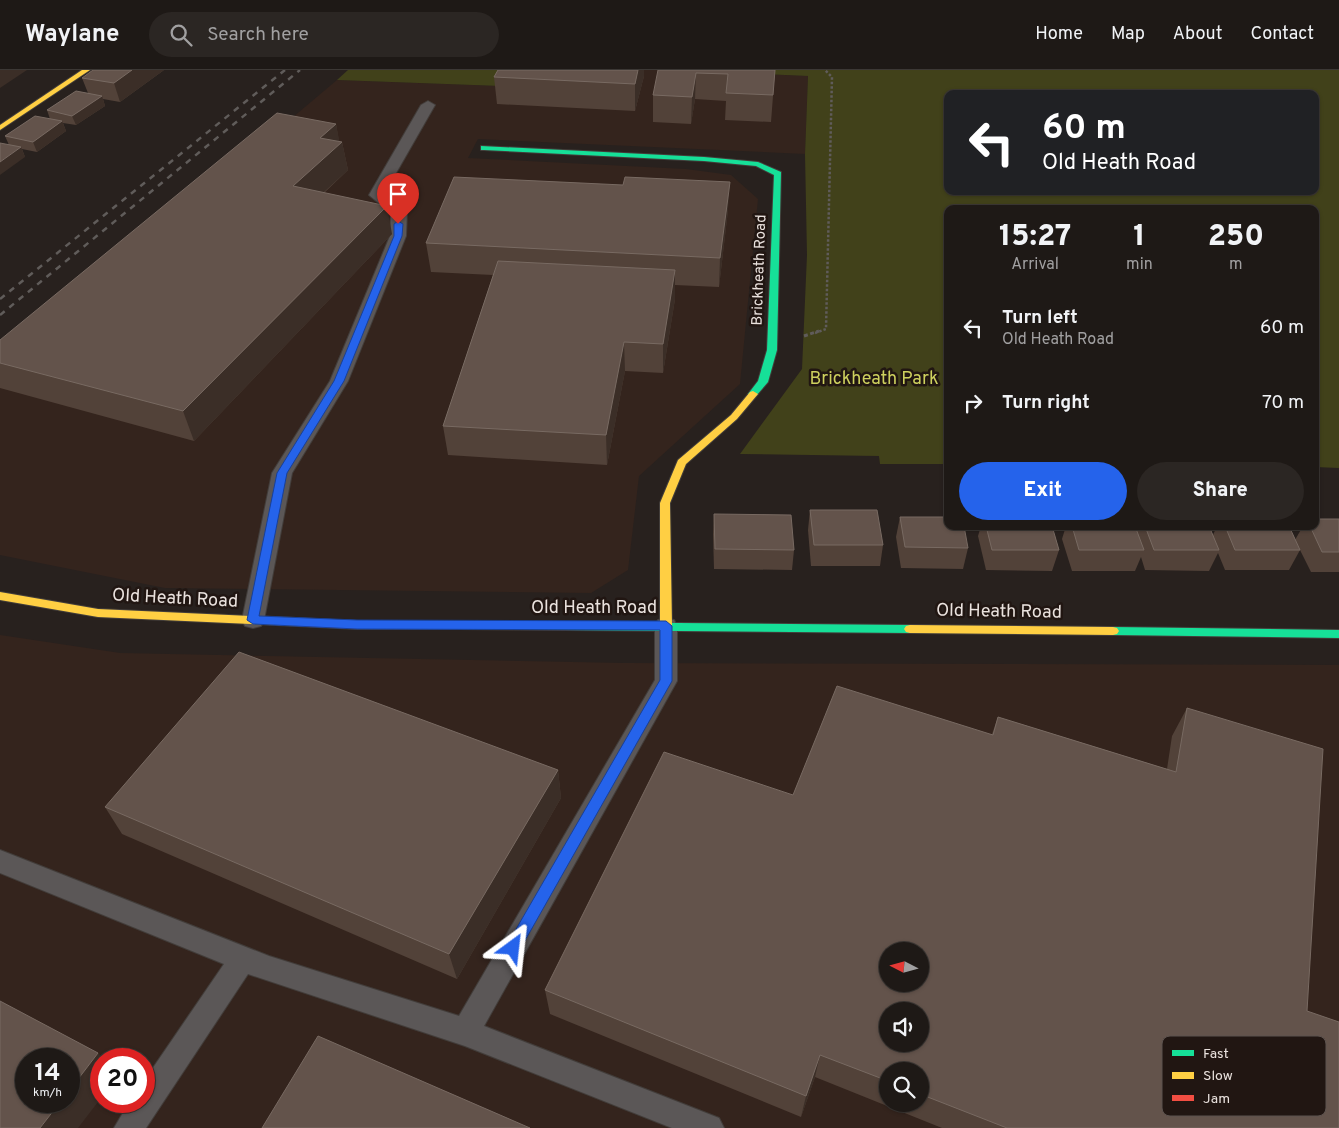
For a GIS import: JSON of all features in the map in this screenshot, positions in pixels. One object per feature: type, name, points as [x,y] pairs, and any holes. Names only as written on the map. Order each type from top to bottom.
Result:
[{"type":"street","points":[[0,128],[87,70]]},
{"type":"street","name":"Brickheath Road","points":[[484,148],[704,159],[758,164],[778,174],[772,350],[763,382],[734,417],[682,462],[665,502],[666,626]]},
{"type":"street","name":"Old Heath Road","points":[[0,596],[98,613],[357,625],[666,626],[1339,634]]},
{"type":"lane","points":[[253,620],[282,473],[339,381],[398,236],[399,211],[376,195],[428,105]]},
{"type":"lane","points":[[466,1032],[666,681],[666,626]]},
{"type":"lane","points":[[0,861],[268,968],[466,1032],[709,1128]]},
{"type":"lane","points":[[129,1128],[242,958]]},
{"type":"path","points":[[772,350],[826,329],[832,77],[825,70]]},
{"type":"shaded area","points":[[507,70],[671,70],[808,76],[805,154],[478,139],[468,158],[686,169],[731,175],[758,199],[740,384],[639,476],[628,570],[591,593],[165,588],[0,555],[0,364],[337,80],[500,86]]},
{"type":"shaded area","points":[[0,635],[120,653],[624,663],[1339,665],[1339,1128],[0,1128]]},
{"type":"green space","points":[[348,70],[507,70],[500,86],[337,80]]},
{"type":"green space","name":"Brickheath Park","points":[[671,70],[1339,70],[1339,468],[1319,467],[1319,205],[944,205],[944,464],[880,464],[879,456],[740,454],[802,369],[807,255],[805,154],[808,76]]},
{"type":"building","points":[[93,70],[132,70],[114,83],[82,78]]},
{"type":"building","points":[[498,70],[638,70],[635,84],[494,77]]},
{"type":"building","points":[[658,70],[775,70],[773,95],[726,93],[728,74],[696,73],[692,97],[653,95]]},
{"type":"building","points":[[76,91],[102,96],[72,116],[47,110]]},
{"type":"building","points":[[277,113],[336,124],[320,138],[342,142],[293,186],[387,206],[183,411],[0,363],[0,340]]},
{"type":"building","points":[[35,116],[62,121],[33,142],[5,136]]},
{"type":"building","points":[[0,143],[21,147],[0,162]]},
{"type":"building","points":[[454,177],[623,185],[625,177],[730,182],[720,258],[426,243]]},
{"type":"building","points":[[498,261],[675,270],[663,344],[624,342],[606,435],[443,426]]},
{"type":"building","points":[[810,510],[877,510],[883,545],[814,545]]},
{"type":"building","points":[[714,514],[791,515],[794,550],[715,549]]},
{"type":"building","points":[[900,517],[944,517],[944,530],[965,530],[968,548],[905,547]]},
{"type":"building","points":[[1319,519],[1339,519],[1339,552],[1322,552],[1312,530],[1319,530]]},
{"type":"building","points":[[987,530],[1053,530],[1059,550],[992,550]]},
{"type":"building","points":[[1073,530],[1136,530],[1144,550],[1079,550]]},
{"type":"building","points":[[1146,530],[1211,530],[1219,550],[1154,550]]},
{"type":"building","points":[[1227,530],[1291,530],[1300,550],[1235,550]]},
{"type":"building","points":[[239,652],[558,770],[449,954],[105,807]]},
{"type":"building","points":[[837,686],[993,735],[998,717],[1176,772],[1187,708],[1323,749],[1307,1011],[1339,1022],[1339,1128],[1007,1128],[929,1098],[929,1062],[879,1062],[879,1078],[820,1055],[806,1096],[545,990],[664,752],[793,795]]},
{"type":"building","points":[[0,1001],[90,1049],[90,1063],[80,1077],[80,1048],[15,1048],[15,1113],[52,1113],[40,1128],[0,1128]]},
{"type":"building","points":[[318,1036],[530,1128],[262,1128]]},
{"type":"railway","points":[[0,299],[285,70]]},
{"type":"railway","points":[[0,315],[300,70]]},
{"type":"traffic: fast","points":[[484,148],[704,159],[758,164],[778,174],[772,350],[763,382],[753,394]]},
{"type":"traffic: fast","points":[[457,625],[910,629]]},
{"type":"traffic: fast","points":[[1113,631],[1339,634]]},
{"type":"traffic: slow","points":[[0,128],[87,70]]},
{"type":"traffic: slow","points":[[666,626],[665,503],[682,462],[734,417],[753,394]]},
{"type":"traffic: slow","points":[[0,596],[98,613],[297,622]]},
{"type":"traffic: slow","points":[[910,629],[1113,631]]},
{"type":"traffic: jam","points":[[297,622],[357,625],[457,625]]},
{"type":"route","points":[[398,224],[398,236],[339,381],[282,473],[253,620],[357,625],[666,626],[666,681],[513,948]]}]
